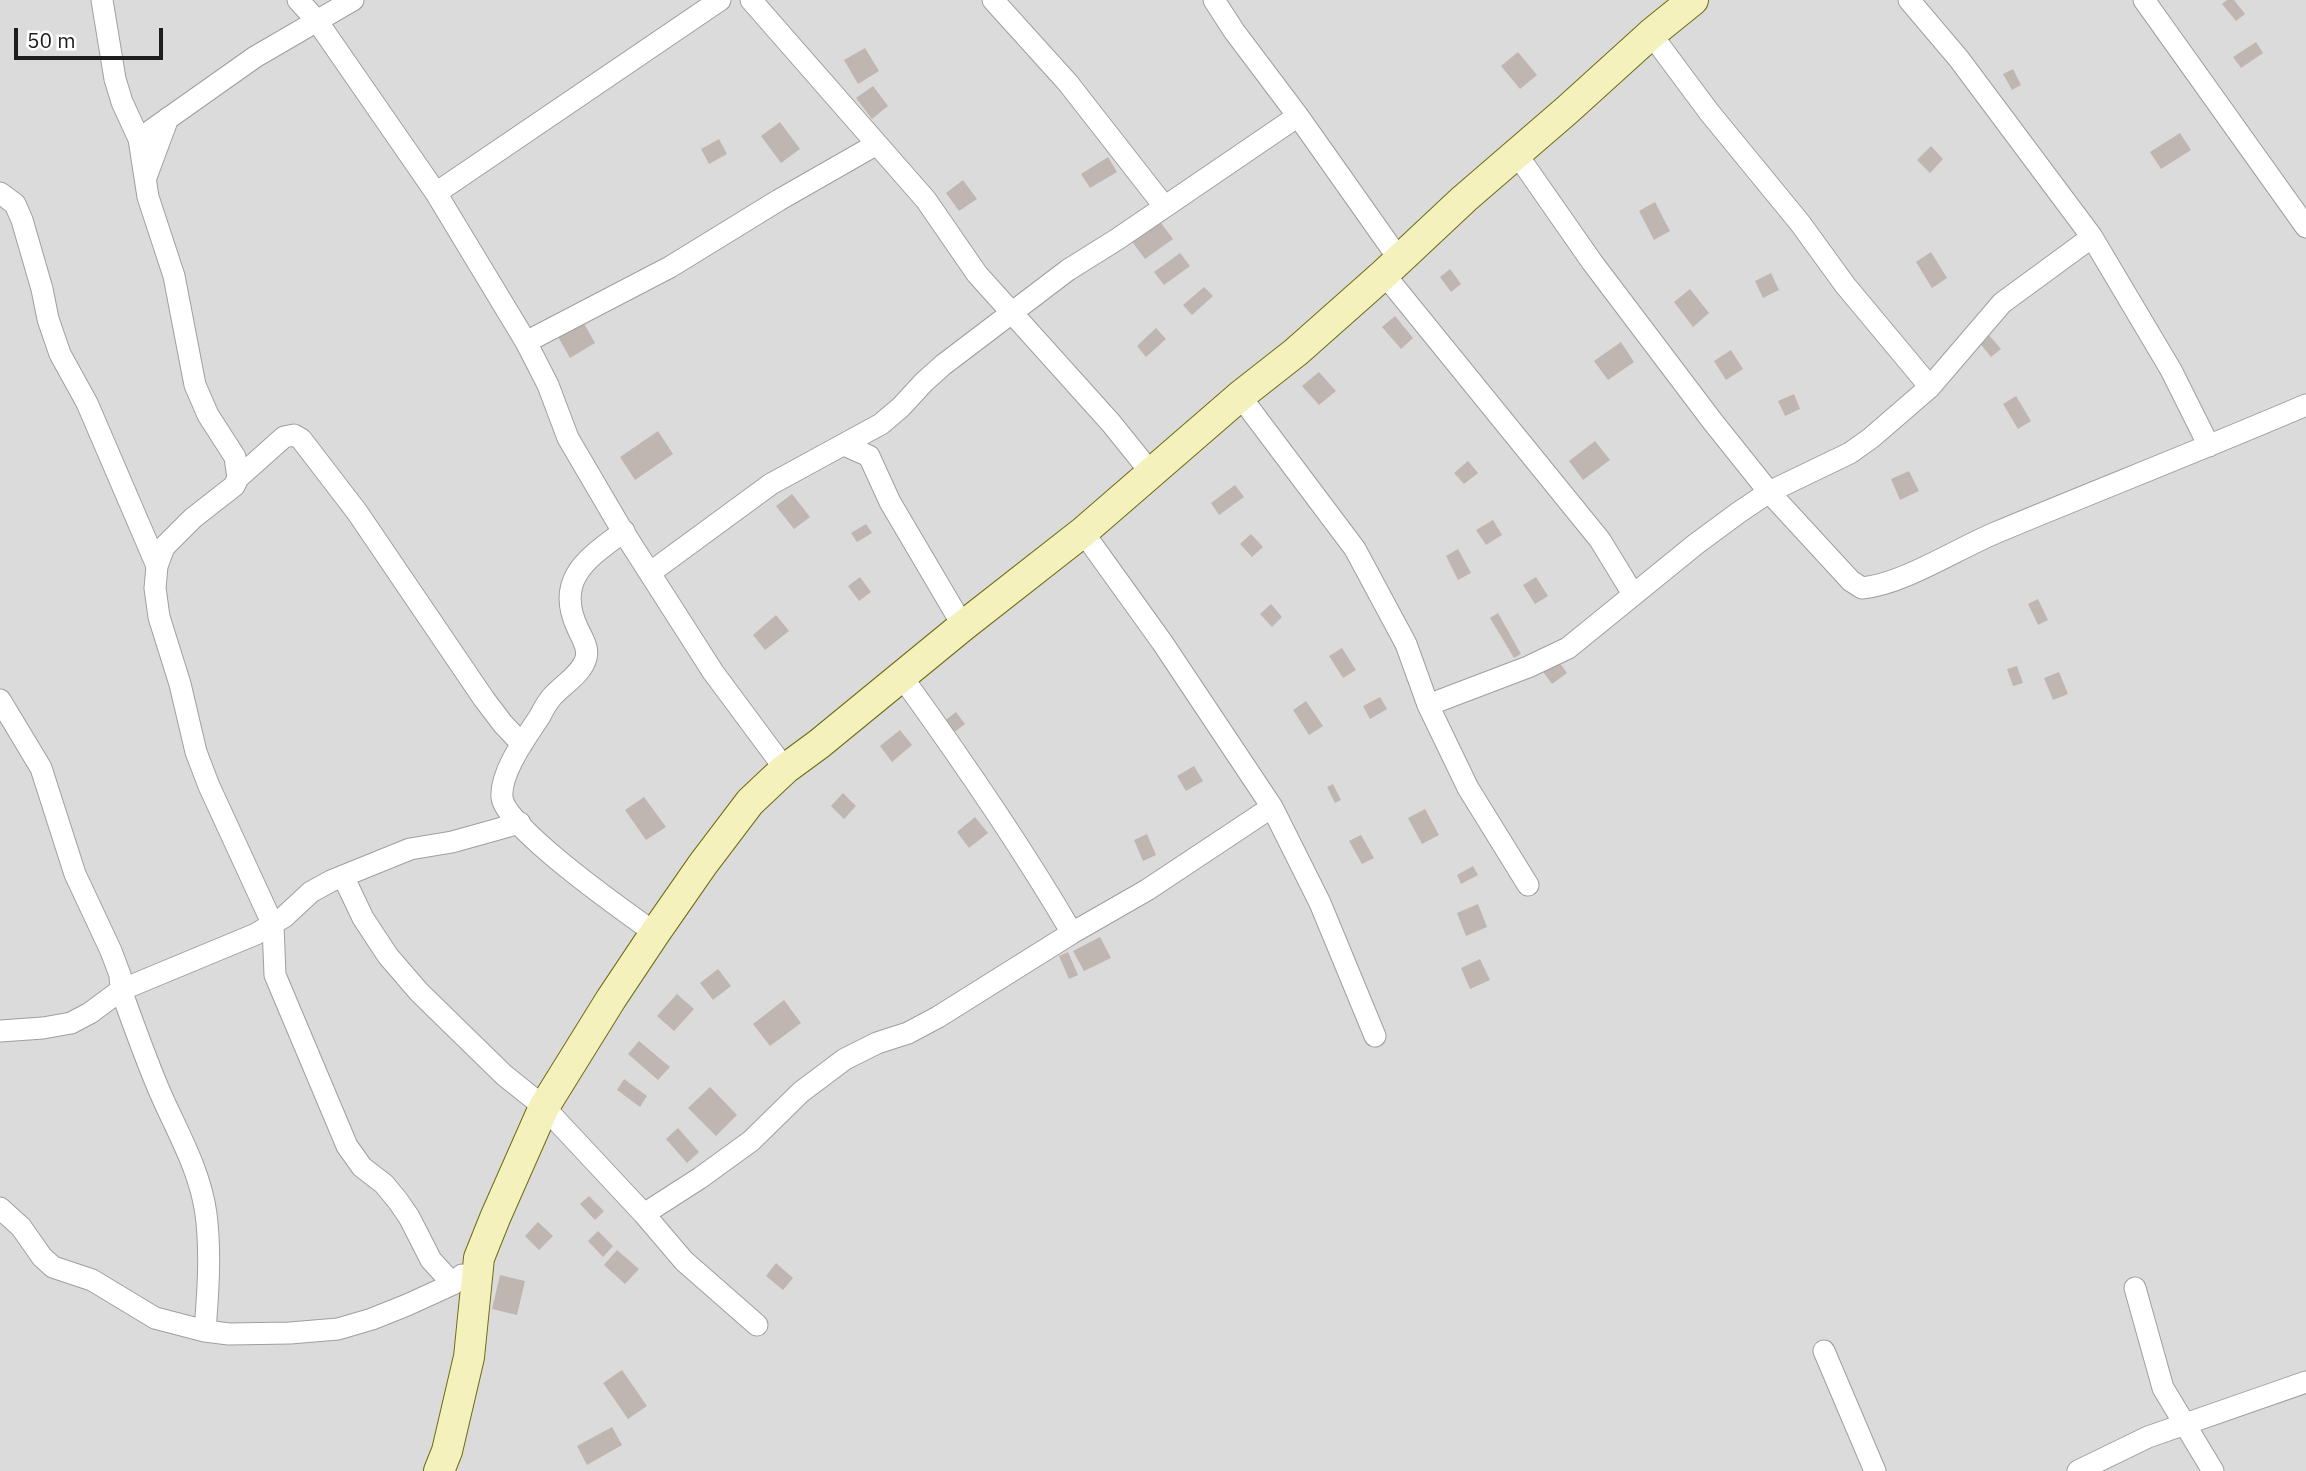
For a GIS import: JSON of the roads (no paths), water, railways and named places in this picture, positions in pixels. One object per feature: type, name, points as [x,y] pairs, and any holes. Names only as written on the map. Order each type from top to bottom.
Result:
[{"type":"street","points":[[102,0],[115,79],[139,139],[148,197],[174,276],[195,386],[208,415],[235,457],[238,478]]},
{"type":"street","points":[[298,0],[317,21],[436,193],[526,342],[548,385],[568,438],[624,531],[713,672],[785,769]]},
{"type":"street","points":[[139,139],[255,57],[353,0]]},
{"type":"street","points":[[436,193],[720,0]]},
{"type":"street","points":[[751,0],[926,200],[977,274],[1111,423],[1152,474]]},
{"type":"street","points":[[993,0],[1068,83],[1164,206]]},
{"type":"street","points":[[1214,0],[1298,116],[1392,267],[1600,540],[1633,594]]},
{"type":"street","points":[[1909,0],[1959,59],[2092,237],[2171,370],[2209,446]]},
{"type":"street","points":[[2144,0],[2306,228]]},
{"type":"street","points":[[439,1471],[450,1438],[469,1357],[479,1258],[544,1107],[655,933],[750,802],[785,769],[1083,532],[1240,396],[1296,352],[1684,2]]},
{"type":"street","points":[[1651,33],[1709,112],[1800,223],[1854,296],[1930,387]]},
{"type":"street","points":[[650,572],[771,484],[881,424],[943,365],[1068,270],[1298,116]]},
{"type":"street","points":[[145,179],[168,118]]},
{"type":"street","points":[[526,342],[670,267],[877,144]]},
{"type":"street","points":[[1516,153],[1592,262],[1769,492],[1852,581],[1862,588],[1873,587],[1912,573],[1997,532],[2306,405]]},
{"type":"street","points":[[0,193],[15,204],[22,220],[60,354],[97,423],[157,566]]},
{"type":"street","points":[[1428,705],[1508,675],[1568,648],[1696,544],[1769,492],[1850,453],[1930,387],[2002,303],[2092,237]]},
{"type":"street","points":[[1240,396],[1355,550],[1406,644],[1428,705],[1468,788],[1528,885]]},
{"type":"street","points":[[869,456],[881,424]]},
{"type":"street","points":[[453,1284],[431,1260],[398,1201],[384,1184],[362,1167],[346,1146],[275,975],[273,925],[196,752],[180,684],[159,617],[155,588],[157,566],[164,547],[234,486],[238,478],[284,437],[294,435],[301,439],[357,512],[484,699],[522,744]]},
{"type":"street","points":[[844,445],[869,456],[890,502],[963,626]]},
{"type":"street","points":[[624,531],[590,556],[572,579],[569,600],[573,620],[587,648],[586,658],[582,667],[550,699],[522,744],[504,779],[502,798],[507,811],[570,871],[655,933]]},
{"type":"street","points":[[1083,532],[1162,642],[1272,807],[1320,903],[1375,1036]]},
{"type":"street","points":[[902,677],[982,789],[1039,876],[1072,933]]},
{"type":"street","points":[[0,700],[40,768],[75,874],[111,951],[120,975],[121,990],[200,1184],[206,1212],[209,1274],[205,1331]]},
{"type":"street","points":[[645,1214],[751,1141],[801,1092],[845,1059],[939,1017],[1146,890],[1272,807]]},
{"type":"street","points":[[0,1031],[71,1023],[90,1013],[121,990],[273,925],[311,892],[342,876],[410,849],[453,842],[520,824]]},
{"type":"street","points":[[342,876],[363,918],[388,956],[419,992],[504,1075],[544,1107],[645,1214],[684,1261],[757,1325]]},
{"type":"street","points":[[0,1208],[21,1227],[42,1257],[53,1267],[92,1280],[155,1318],[205,1331],[229,1334],[338,1329],[372,1319],[453,1284],[479,1258]]},
{"type":"street","points":[[2135,1288],[2163,1388],[2213,1471]]},
{"type":"street","points":[[1824,1351],[1875,1471]]},
{"type":"street","points":[[2078,1471],[2148,1437],[2306,1382]]}]
